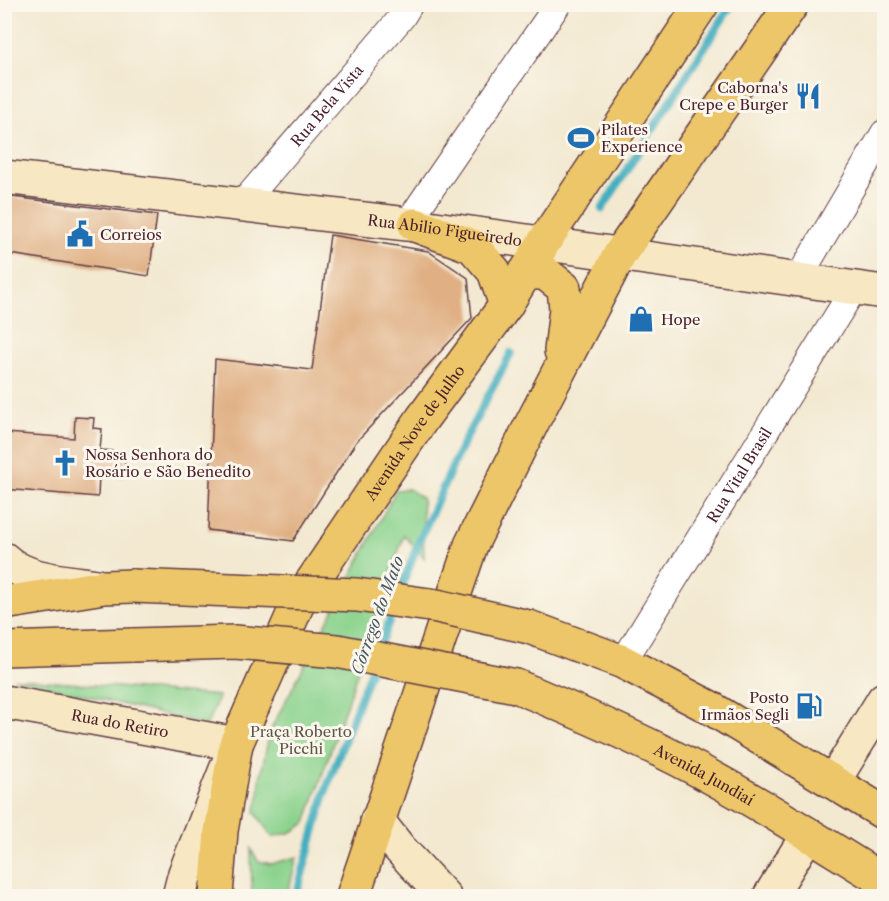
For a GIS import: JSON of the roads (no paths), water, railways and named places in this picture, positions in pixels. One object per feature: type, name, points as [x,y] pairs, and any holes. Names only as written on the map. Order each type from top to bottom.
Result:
[{"type":"main road","name":"Avenida Nove de Julho","points":[[216,897],[221,831],[236,744],[299,601],[422,419],[506,305],[544,242],[702,4]]},
{"type":"main road","points":[[353,897],[471,545],[620,254],[792,4]]},
{"type":"main road","points":[[411,225],[472,246],[494,271],[506,305]]},
{"type":"main road","points":[[525,273],[544,273],[564,288],[566,309],[559,370]]},
{"type":"main road","points":[[4,603],[118,586],[357,595],[437,606],[529,627],[623,662],[709,707],[885,813]]},
{"type":"main road","name":"Avenida Jundiaí","points":[[4,649],[235,642],[337,651],[516,686],[585,714],[681,761],[885,881]]},
{"type":"street","name":"Rua Bela Vista","points":[[242,204],[402,17],[410,4]]},
{"type":"street","points":[[411,225],[558,4]]},
{"type":"street","points":[[798,279],[885,133]]},
{"type":"street","name":"Rua Abilio Figueiredo","points":[[4,177],[544,242],[870,290]]},
{"type":"street","name":"Rua Vital Brasil","points":[[623,662],[870,290]]},
{"type":"street","points":[[4,558],[20,570],[38,577],[118,586]]},
{"type":"street","points":[[833,782],[885,699]]},
{"type":"street","name":"Rua do Retiro","points":[[4,702],[236,744]]},
{"type":"street","points":[[179,897],[185,873],[236,744]]},
{"type":"street","points":[[377,820],[444,897]]},
{"type":"street","points":[[770,897],[808,834]]},
{"type":"waterway","name":"Córrego do Mato","points":[[602,209],[732,4]]},
{"type":"waterway","name":"Córrego do Mato","points":[[399,594],[418,544],[461,447],[511,353]]},
{"type":"waterway","name":"Córrego do Mato","points":[[378,650],[394,608]]},
{"type":"waterway","name":"Córrego do Mato","points":[[296,896],[326,790],[372,667]]},
{"type":"place","name":"Caborna's Crepe e Burger","points":[[808,96]]},
{"type":"place","name":"Pilates Experience","points":[[581,138]]},
{"type":"place","name":"Correios","points":[[80,234]]},
{"type":"place","name":"Hope","points":[[641,319]]},
{"type":"place","name":"Nossa Senhora do Rosário e São Benedito","points":[[65,463]]},
{"type":"place","name":"Posto Irmãos Segli","points":[[809,706]]},
{"type":"park label","name":"Praça Roberto Picchi","points":[[301,740]]}]
